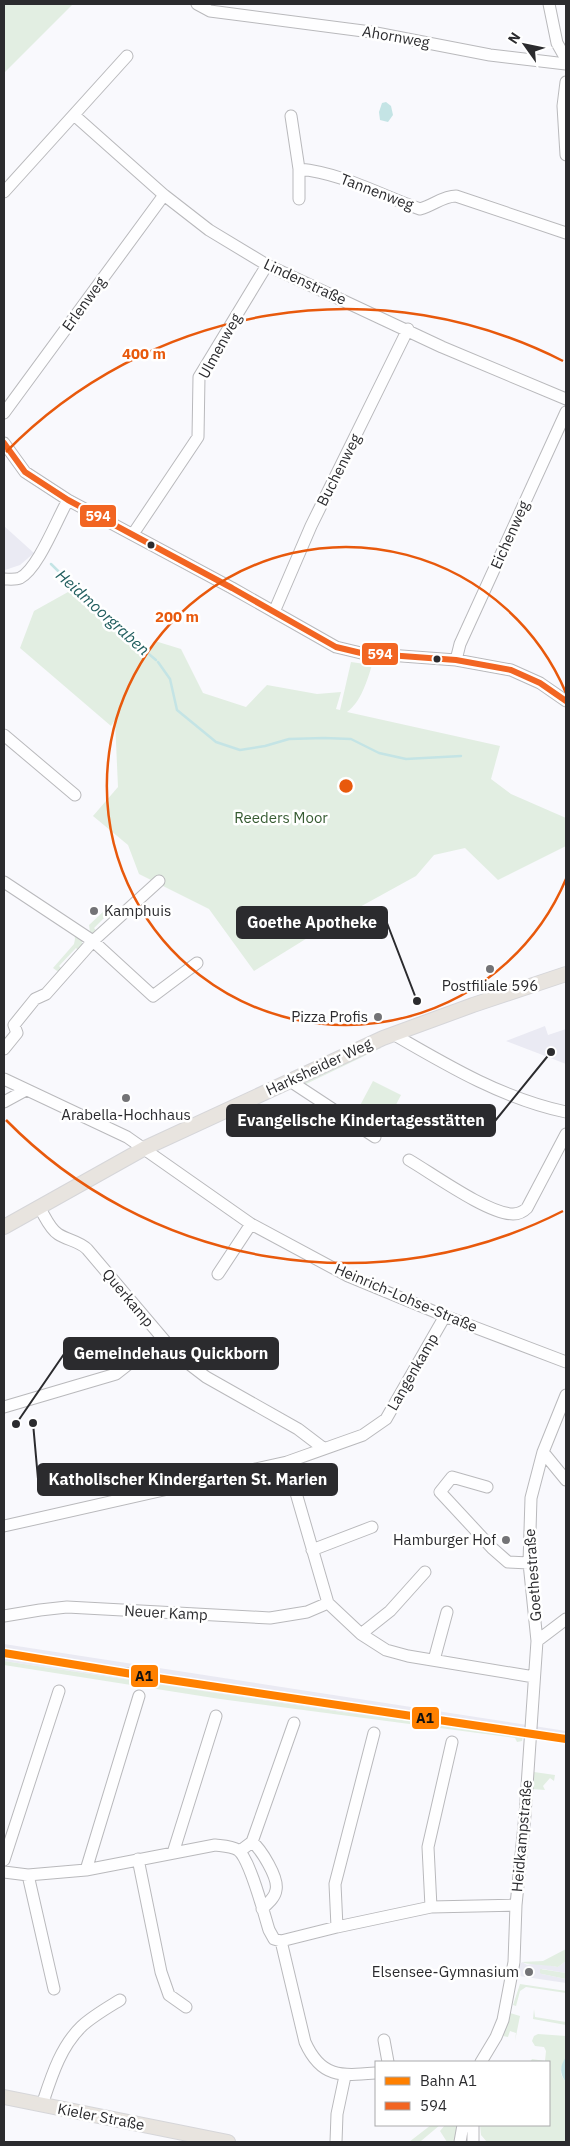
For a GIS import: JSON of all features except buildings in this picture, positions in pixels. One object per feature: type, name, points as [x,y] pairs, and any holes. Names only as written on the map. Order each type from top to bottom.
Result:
[{"type":"main road","name":"Harksheider Weg","points":[[4,1227],[145,1148],[393,1034],[566,974]]},
{"type":"main road","name":"Kieler Straße","points":[[4,2097],[203,2140],[228,2142]]},
{"type":"street","name":"Ahornweg","points":[[197,4],[210,11],[225,8],[371,32],[490,55],[566,64]]},
{"type":"street","points":[[549,4],[557,43],[566,59]]},
{"type":"street","points":[[4,192],[127,56]]},
{"type":"street","points":[[566,82],[563,106],[566,155]]},
{"type":"street","name":"Lindenstraße","points":[[74,115],[164,195],[209,230],[266,265],[442,346],[566,399]]},
{"type":"street","points":[[291,116],[299,169],[299,200]]},
{"type":"street","name":"Tannenweg","points":[[299,169],[318,170],[346,179],[420,209],[436,204],[445,196],[456,196],[566,233]]},
{"type":"street","name":"Erlenweg","points":[[4,413],[164,195]]},
{"type":"street","name":"Ulmenweg","points":[[132,534],[198,437],[200,377],[266,265]]},
{"type":"street","name":"Buchenweg","points":[[274,612],[311,526],[408,330]]},
{"type":"street","name":"Eichenweg","points":[[456,660],[460,644],[566,412]]},
{"type":"street","points":[[4,443],[25,472],[68,500],[336,647],[361,653],[456,660],[511,670],[540,683],[566,701]]},
{"type":"street","points":[[4,579],[18,578],[26,574],[40,555],[68,500]]},
{"type":"street","points":[[4,735],[75,794]]},
{"type":"street","points":[[4,1050],[17,1032],[14,1025],[35,999],[46,994],[93,941],[159,881]]},
{"type":"street","points":[[4,882],[93,941],[153,996],[197,963]]},
{"type":"street","points":[[393,1034],[469,1077],[504,1093],[538,1106],[566,1112]]},
{"type":"street","name":"Heinrich-Lohse-Straße","points":[[4,1079],[119,1133],[145,1148],[251,1224],[348,1276],[445,1316],[566,1362]]},
{"type":"street","points":[[290,1081],[375,1137]]},
{"type":"street","points":[[4,1102],[26,1090]]},
{"type":"street","points":[[409,1160],[480,1202],[502,1212],[521,1213],[527,1208],[566,1134]]},
{"type":"street","name":"Querkamp","points":[[39,1207],[58,1235],[83,1245],[87,1249],[176,1354],[206,1377],[298,1429],[323,1448]]},
{"type":"street","points":[[218,1274],[251,1224]]},
{"type":"street","name":"Langenkamp","points":[[4,1526],[287,1462],[363,1435],[386,1419],[445,1316]]},
{"type":"street","points":[[4,1407],[116,1374],[162,1338]]},
{"type":"street","name":"Goethestraße","points":[[537,1641],[529,1563],[531,1498],[543,1452],[566,1396]]},
{"type":"street","points":[[543,1452],[566,1480]]},
{"type":"street","points":[[287,1462],[328,1603],[361,1634],[386,1650],[534,1677]]},
{"type":"street","points":[[487,1487],[452,1477],[440,1492],[492,1548],[508,1562],[529,1563]]},
{"type":"street","points":[[312,1550],[372,1527]]},
{"type":"street","points":[[361,1634],[390,1612],[425,1572]]},
{"type":"street","name":"Neuer Kamp","points":[[4,1616],[67,1607],[270,1618],[307,1612],[328,1603]]},
{"type":"street","points":[[434,1660],[447,1612]]},
{"type":"street","points":[[537,1641],[566,1619]]},
{"type":"street","name":"Heidkampstraße","points":[[482,2061],[500,2029],[512,1979],[537,1641]]},
{"type":"street","points":[[4,1860],[59,1691]]},
{"type":"street","points":[[86,1870],[139,1696]]},
{"type":"street","points":[[173,1853],[216,1716]]},
{"type":"street","points":[[240,1851],[252,1842],[294,1723]]},
{"type":"street","points":[[337,1927],[335,1884],[374,1733]]},
{"type":"street","points":[[431,1907],[428,1847],[452,1742]]},
{"type":"street","points":[[252,1842],[262,1852],[275,1879],[277,1890],[272,1899],[262,1909]]},
{"type":"street","points":[[4,1872],[28,1876],[86,1870],[216,1845],[228,1846],[240,1851],[249,1868],[274,1939],[281,1941],[431,1907],[516,1905]]},
{"type":"street","points":[[138,1859],[161,1972],[169,1995],[186,2007]]},
{"type":"street","points":[[28,1876],[54,1989]]},
{"type":"street","points":[[281,1941],[306,2042],[312,2056],[332,2073],[345,2076],[375,2073]]},
{"type":"street","points":[[42,2105],[53,2074],[68,2043],[82,2026],[120,2000]]},
{"type":"street","points":[[384,2040],[388,2061]]},
{"type":"street","points":[[336,2142],[337,2114],[345,2076]]},
{"type":"street","points":[[460,2142],[463,2126]]},
{"type":"street","points":[[473,2126],[473,2142]]},
{"type":"shaded area","points":[[4,526],[34,553],[20,565],[5,570]]},
{"type":"shaded area","points":[[545,1026],[548,1035],[566,1029],[566,1064],[506,1041]]},
{"type":"shaded area","points":[[4,1644],[566,1731],[566,1742],[342,1712],[4,1661]]},
{"type":"shaded area","name":"Elsensee-Gymnasium","points":[[566,1961],[566,1973],[542,1969],[542,1974],[566,1979],[566,1983],[519,1976],[519,1966],[522,1962],[527,1965],[537,1963],[558,1967]]},
{"type":"green space","points":[[4,4],[73,4],[4,73]]},
{"type":"green space","name":"Reeders Moor","points":[[77,587],[148,655],[155,641],[181,649],[203,693],[246,707],[267,685],[317,694],[341,692],[336,709],[340,710],[351,662],[372,665],[360,697],[347,712],[500,746],[491,779],[511,794],[566,818],[566,846],[498,880],[465,848],[434,855],[416,876],[338,919],[254,971],[209,909],[139,874],[128,845],[93,816],[118,787],[115,720],[111,726],[20,648],[34,611]]},
{"type":"green space","points":[[104,911],[111,920],[105,917],[94,928],[98,933],[94,935],[90,932],[89,925]]},
{"type":"green space","points":[[74,932],[82,937],[82,949],[79,951],[76,948],[59,966],[63,970],[60,973],[53,968],[74,944]]},
{"type":"green space","points":[[377,1048],[381,1048],[304,1085],[300,1084]]},
{"type":"green space","points":[[373,1081],[401,1095],[384,1128],[356,1113]]},
{"type":"green space","points":[[4,1661],[342,1712],[523,1736],[522,1741],[517,1742],[515,1738],[220,1699],[4,1665]]},
{"type":"green space","points":[[534,1772],[555,1775],[554,1781],[550,1778],[543,1786],[545,1790],[532,1789]]},
{"type":"green space","points":[[566,1949],[566,1961],[558,1967],[522,1962],[543,1961]]},
{"type":"green space","points":[[540,1969],[566,1973],[566,1979],[542,1974]]},
{"type":"green space","points":[[520,1984],[566,1991],[566,1993],[526,1987],[520,1991],[516,2006],[513,2005]]},
{"type":"green space","points":[[534,2009],[535,2017],[566,2022],[566,2025],[533,2019]]},
{"type":"green space","points":[[510,2013],[520,2016],[515,2041],[516,2033],[510,2031],[508,2037],[503,2036]]},
{"type":"green space","points":[[538,2034],[566,2036],[567,2055],[561,2069],[561,2075],[566,2082],[566,2142],[487,2142],[481,2135],[480,2126],[550,2126],[550,2061],[545,2061],[546,2051],[544,2047],[535,2046],[532,2041],[534,2036]]},
{"type":"green space","points":[[430,2126],[439,2126],[421,2141],[409,2142]]},
{"type":"green space","points":[[444,2126],[459,2126],[457,2140],[447,2142],[440,2131]]},
{"type":"water","points":[[386,102],[391,106],[393,115],[388,122],[380,120],[379,112],[382,103]]},
{"type":"water","points":[[566,2057],[566,2082],[561,2070],[562,2063]]},
{"type":"waterway","name":"Heidmoorgraben","points":[[51,564],[107,619],[156,660]]},
{"type":"waterway","name":"Heidmoorgraben","points":[[158,662],[170,679],[177,710],[216,742],[240,750],[265,746],[289,739],[324,738],[351,739],[379,753],[406,759],[461,756]]},
{"type":"railway","points":[[49,1662],[134,1669]]},
{"type":"rail line","name":"A1","points":[[4,1653],[150,1677],[566,1739]]},
{"type":"transit line","name":"594","points":[[4,443],[25,472],[68,500],[232,588],[336,647],[361,653],[456,660],[511,670],[540,683],[566,701]]},
{"type":"place","name":"Kamphuis","points":[[94,911]]},
{"type":"place","name":"Postfiliale 596","points":[[490,969]]},
{"type":"place","name":"Goethe Apotheke","points":[[417,1001]]},
{"type":"place","name":"Pizza Profis","points":[[378,1017]]},
{"type":"place","name":"Evangelische Kindertagesstätten","points":[[551,1052]]},
{"type":"place","name":"Arabella-Hochhaus","points":[[126,1098]]},
{"type":"place","name":"Katholischer Kindergarten St. Marien","points":[[33,1423]]},
{"type":"place","name":"Gemeindehaus Quickborn","points":[[16,1424]]},
{"type":"place","name":"Hamburger Hof","points":[[506,1540]]},
{"type":"place","name":"Elsensee-Gymnasium","points":[[529,1972]]}]
